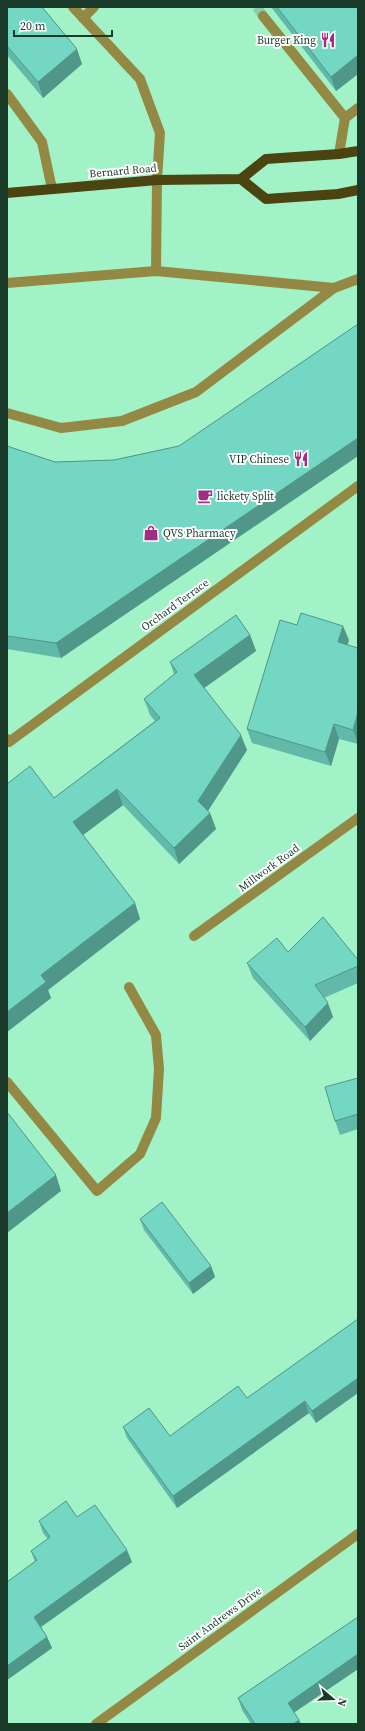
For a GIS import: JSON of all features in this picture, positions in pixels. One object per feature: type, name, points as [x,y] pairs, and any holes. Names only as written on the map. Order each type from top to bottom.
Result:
[{"type":"main road","points":[[358,150],[339,154],[266,159],[241,179],[266,199],[338,194],[358,190]]},
{"type":"main road","name":"Bernard Road","points":[[7,193],[157,180],[241,179]]},
{"type":"street","points":[[73,7],[140,79],[160,133],[157,180],[156,271]]},
{"type":"street","points":[[83,18],[94,7]]},
{"type":"street","points":[[263,16],[345,118]]},
{"type":"street","points":[[7,94],[42,142],[52,190]]},
{"type":"street","points":[[339,154],[345,118],[358,108]]},
{"type":"street","points":[[7,283],[156,271],[334,288]]},
{"type":"street","points":[[7,413],[61,428],[122,422],[196,392],[334,288],[358,278]]},
{"type":"street","name":"Orchard Terrace","points":[[7,739],[9,742],[358,486]]},
{"type":"street","name":"Millwork Road","points":[[194,936],[358,818]]},
{"type":"street","points":[[8,1082],[97,1191],[140,1154],[156,1118],[159,1069],[156,1035],[129,987]]},
{"type":"street","name":"Saint Andrews Drive","points":[[96,1724],[358,1534]]},
{"type":"building","points":[[7,7],[42,7],[77,49],[38,82],[7,46]]},
{"type":"building","name":"Burger King","points":[[277,7],[358,7],[358,55],[331,77]]},
{"type":"building","points":[[358,324],[358,438],[56,643],[7,636],[7,446],[55,462],[114,460],[179,446]]},
{"type":"building","points":[[301,613],[343,626],[338,642],[358,648],[358,712],[353,730],[334,724],[325,752],[247,729],[280,620],[297,625]]},
{"type":"building","points":[[236,615],[250,635],[194,675],[241,735],[198,801],[210,813],[174,848],[117,789],[73,822],[135,903],[41,975],[46,982],[7,1012],[7,784],[30,766],[54,798],[160,718],[144,699],[177,672],[170,662]]},
{"type":"building","points":[[323,917],[358,960],[358,966],[315,985],[328,1003],[305,1027],[247,963],[277,938],[288,952]]},
{"type":"building","points":[[358,1078],[358,1114],[335,1121],[325,1087]]},
{"type":"building","points":[[7,1112],[56,1175],[7,1213]]},
{"type":"building","points":[[162,1202],[211,1266],[189,1283],[140,1219]]},
{"type":"building","points":[[358,1319],[358,1378],[312,1411],[305,1401],[173,1496],[123,1427],[149,1408],[170,1436],[238,1386],[247,1398]]},
{"type":"building","points":[[66,1501],[77,1517],[95,1505],[127,1550],[34,1617],[47,1637],[7,1666],[7,1582],[37,1560],[31,1551],[50,1537],[39,1521]]},
{"type":"building","points":[[358,1617],[358,1654],[288,1703],[299,1720],[293,1724],[255,1724],[238,1698]]},
{"type":"tunnel","points":[[257,7],[263,16]]},
{"type":"place","name":"Burger King","points":[[328,40]]},
{"type":"place","name":"VIP Chinese","points":[[301,459]]},
{"type":"place","name":"lickety Split","points":[[205,496]]},
{"type":"place","name":"QVS Pharmacy","points":[[151,533]]}]
